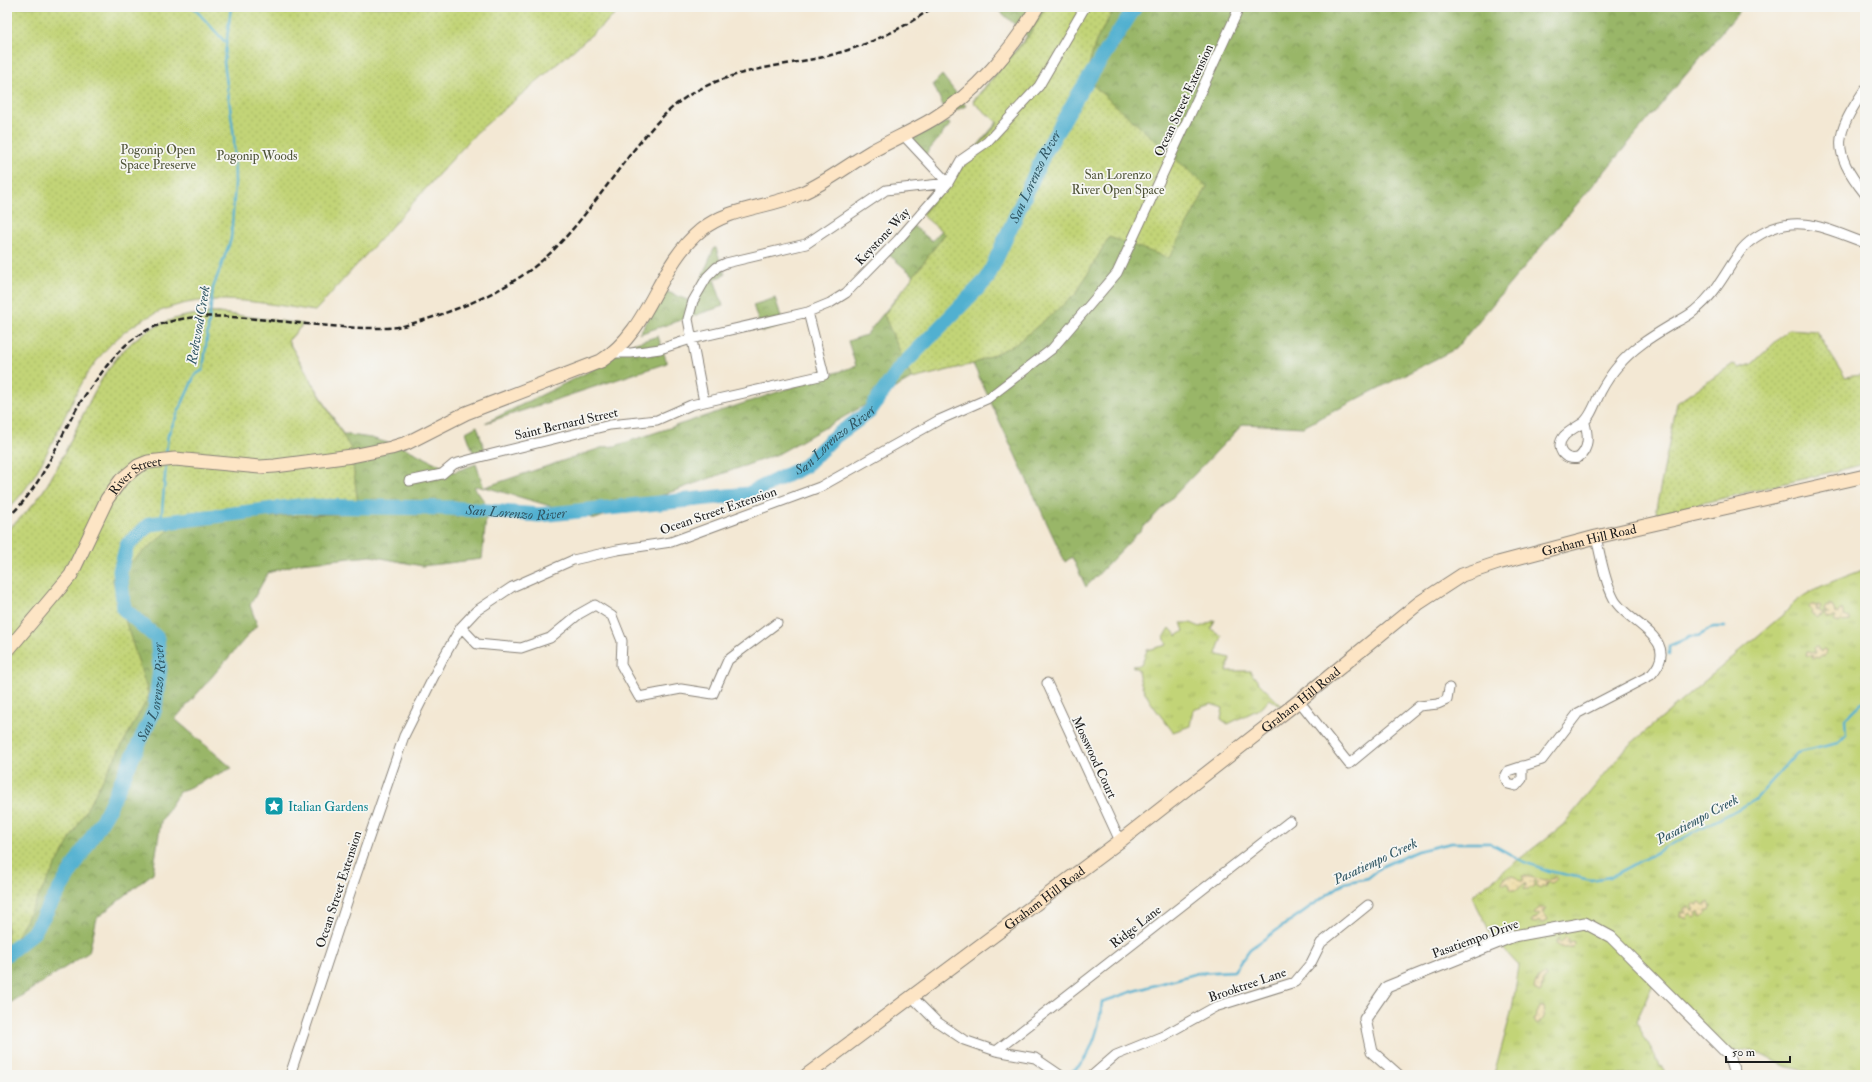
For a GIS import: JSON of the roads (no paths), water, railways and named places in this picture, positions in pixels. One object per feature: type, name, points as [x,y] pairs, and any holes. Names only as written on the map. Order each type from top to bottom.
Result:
[{"type":"main road","name":"River Street","points":[[7,651],[71,575],[107,499],[114,488],[130,471],[138,466],[160,460],[175,459],[268,467],[352,456],[407,443],[466,413],[581,370],[601,361],[613,353],[639,324],[678,255],[700,231],[727,216],[801,193],[875,149],[945,111],[972,88],[1011,46],[1037,7]]},
{"type":"main road","name":"Graham Hill Road","points":[[807,1075],[913,998],[1120,841],[1299,702],[1419,603],[1462,575],[1498,563],[1596,537],[1865,476]]},
{"type":"street","name":"Keystone Way","points":[[613,353],[631,353],[660,349],[691,339],[808,312],[830,303],[846,293],[898,240],[948,183],[961,160],[988,142],[1039,86],[1085,7]]},
{"type":"street","name":"Ocean Street Extension","points":[[290,1075],[352,886],[404,736],[442,660],[462,627],[476,611],[512,587],[573,560],[618,550],[672,542],[820,487],[939,420],[987,399],[1052,349],[1117,273],[1236,15],[1238,7]]},
{"type":"street","points":[[1865,90],[1849,113],[1842,130],[1840,148],[1844,165],[1865,194]]},
{"type":"street","points":[[903,135],[948,183]]},
{"type":"street","points":[[704,402],[688,319],[693,301],[707,276],[717,267],[726,263],[806,244],[886,190],[948,183]]},
{"type":"street","points":[[1585,422],[1609,377],[1626,356],[1643,342],[1693,312],[1710,297],[1742,249],[1752,240],[1768,230],[1783,225],[1797,223],[1813,225],[1865,243]]},
{"type":"street","name":"Saint Bernard Street","points":[[409,481],[442,474],[454,464],[480,456],[610,425],[657,420],[678,410],[704,402],[824,375],[808,312]]},
{"type":"street","points":[[1522,766],[1542,760],[1578,714],[1651,675],[1658,668],[1661,660],[1660,648],[1655,638],[1648,630],[1621,610],[1614,600],[1608,587],[1596,537]]},
{"type":"street","points":[[462,627],[477,644],[521,648],[550,638],[579,614],[595,605],[612,616],[622,641],[621,665],[639,697],[681,689],[713,694],[728,660],[777,623]]},
{"type":"street","name":"Mosswood Court","points":[[1047,683],[1120,841]]},
{"type":"street","points":[[1299,702],[1349,764],[1419,706],[1438,704],[1447,700],[1449,688]]},
{"type":"street","name":"Ridge Lane","points":[[996,1051],[1290,821]]},
{"type":"street","name":"Brooktree Lane","points":[[1092,1075],[1116,1055],[1163,1036],[1215,1007],[1295,982],[1311,963],[1321,942],[1368,904]]},
{"type":"street","name":"Pasatiempo Drive","points":[[1398,1075],[1372,1052],[1365,1019],[1387,987],[1514,936],[1585,923],[1611,937],[1729,1055],[1735,1075]]},
{"type":"street","points":[[913,998],[936,1021],[964,1040],[996,1051],[1035,1058],[1058,1073]]},
{"type":"waterway","points":[[193,7],[226,43]]},
{"type":"waterway","name":"Redwood Creek","points":[[166,455],[168,435],[195,375],[203,370],[213,288],[231,239],[235,184],[234,137],[224,62],[231,7]]},
{"type":"waterway","name":"San Lorenzo River","points":[[7,954],[33,933],[107,812],[155,709],[160,668],[157,638],[124,609],[120,571],[127,545],[150,524],[298,506],[450,508],[539,515],[748,494],[805,466],[833,438],[869,412],[899,369],[987,279],[1044,154],[1078,95],[1135,7]]},
{"type":"waterway","name":"Redwood Creek","points":[[161,523],[166,464]]},
{"type":"waterway","points":[[1669,654],[1669,646],[1686,639],[1689,636],[1699,636],[1713,627],[1725,627]]},
{"type":"waterway","name":"Pasatiempo Creek","points":[[1067,1075],[1080,1065],[1086,1057],[1098,1026],[1102,1002],[1198,973],[1234,971],[1250,949],[1344,883],[1368,878],[1383,866],[1417,851],[1451,843],[1490,843],[1524,862],[1549,871],[1591,880],[1610,877],[1755,800],[1797,753],[1838,743],[1846,735],[1845,719],[1865,700]]},
{"type":"railway","points":[[7,518],[19,507],[29,494],[77,408],[109,363],[131,341],[144,332],[159,325],[173,321],[204,317],[236,317],[352,327],[395,327],[408,325],[434,317],[475,301],[513,282],[547,256],[580,221],[652,128],[660,119],[688,96],[712,83],[742,73],[819,58],[849,50],[879,38],[907,24],[933,7]]},
{"type":"place","name":"Italian Gardens","points":[[274,806]]},
{"type":"park label","name":"Pogonip Woods","points":[[257,155]]},
{"type":"park label","name":"Pogonip Open Space Preserve","points":[[158,156]]},
{"type":"park label","name":"San Lorenzo River Open Space","points":[[1118,182]]}]
